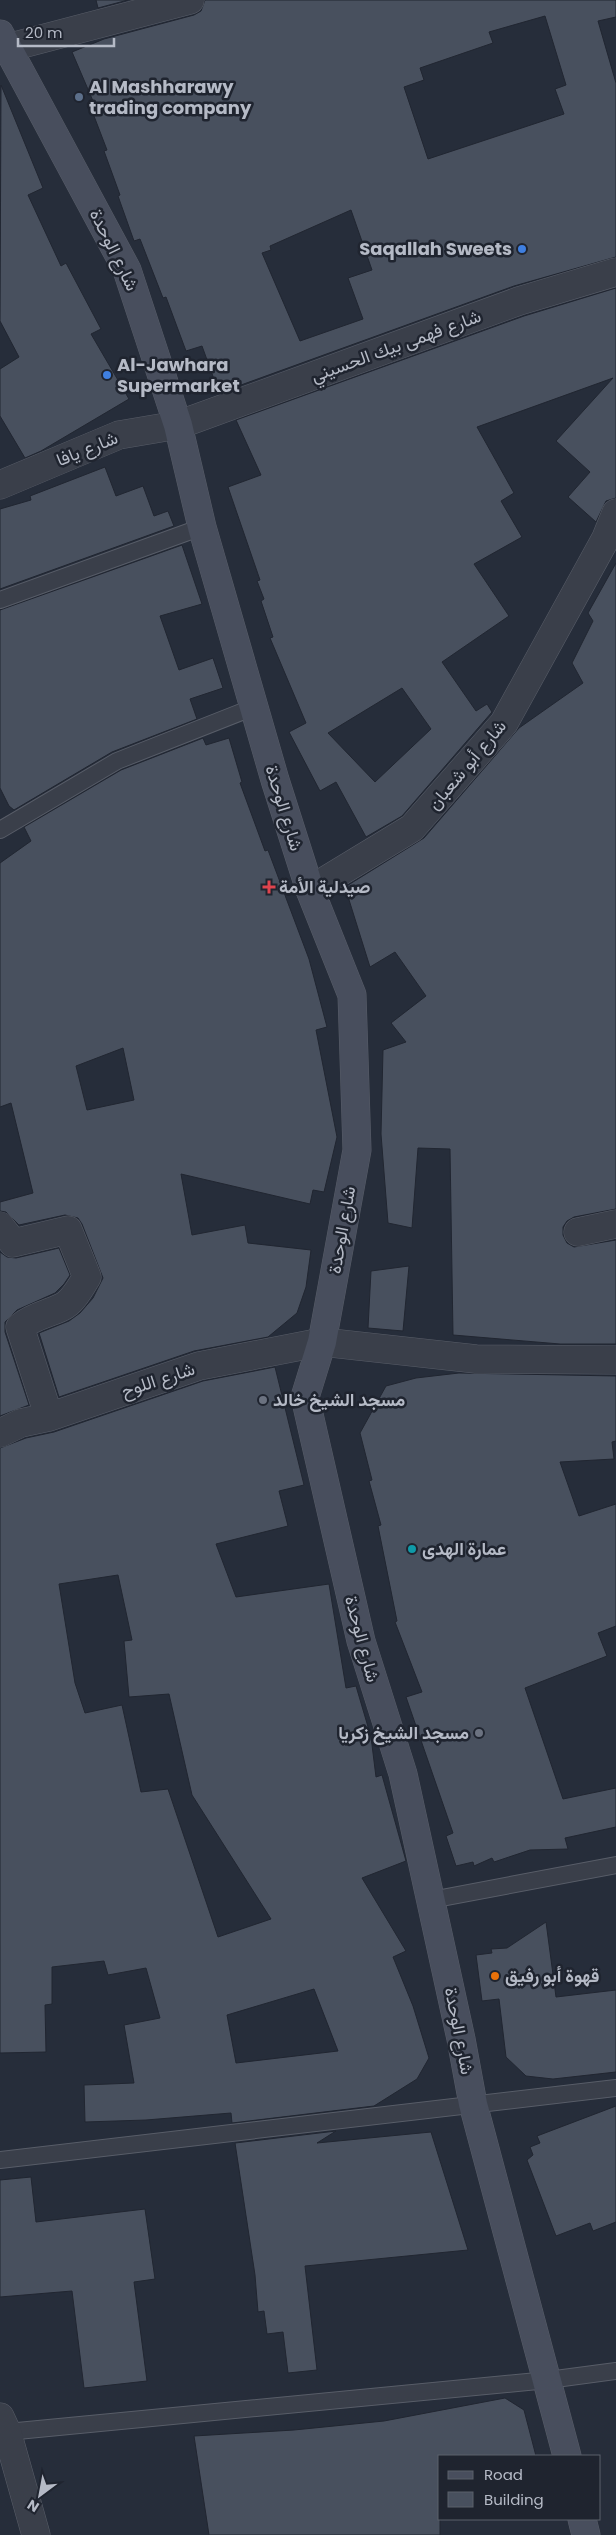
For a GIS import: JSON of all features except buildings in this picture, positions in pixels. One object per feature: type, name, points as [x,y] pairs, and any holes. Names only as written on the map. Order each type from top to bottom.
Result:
[{"type":"main road","name":"شارع الوحدة","points":[[4,41],[128,270],[178,425],[202,526],[254,707],[310,890],[352,994],[357,1150],[322,1342],[305,1396],[361,1641],[403,1774],[462,2039],[473,2104],[567,2455]]},
{"type":"main road","points":[[582,2520],[586,2535]]},
{"type":"street","points":[[4,41],[190,0]]},
{"type":"street","name":"شارع فهمى بيك الحسيني","points":[[178,425],[519,301],[616,272]]},
{"type":"street","name":"شارع يافا","points":[[0,484],[120,435],[178,425]]},
{"type":"street","name":"شارع أبو شعبان","points":[[310,890],[412,828],[504,723],[606,538],[616,513]]},
{"type":"street","points":[[578,1232],[616,1224]]},
{"type":"street","points":[[0,1226],[13,1243],[68,1230],[87,1276],[77,1292],[64,1306],[33,1316],[20,1327],[49,1417]]},
{"type":"street","name":"شارع اللوح","points":[[7,1426],[49,1417],[199,1366],[322,1342],[476,1359],[616,1360]]},
{"type":"street","points":[[4,2424],[36,2535]]},
{"type":"lane","points":[[0,600],[202,526]]},
{"type":"lane","points":[[0,830],[117,761],[254,707]]},
{"type":"lane","points":[[431,1900],[616,1865]]},
{"type":"lane","points":[[0,2160],[616,2088]]},
{"type":"lane","points":[[4,2424],[548,2380],[616,2371]]},
{"type":"place","name":"Al Mashharawy trading company","points":[[79,97]]},
{"type":"place","name":"Saqallah Sweets","points":[[522,249]]},
{"type":"place","name":"Al-Jawhara Supermarket","points":[[107,375]]},
{"type":"place","name":"صيدلية الأمة","points":[[269,887]]},
{"type":"place","name":"مسجد الشيخ خالد","points":[[263,1400]]},
{"type":"place","name":"عمارة الهدى","points":[[412,1549]]},
{"type":"place","name":"مسجد الشيخ زكريا","points":[[479,1733]]},
{"type":"place","name":"قهوة أبو رفيق","points":[[495,1976]]}]
